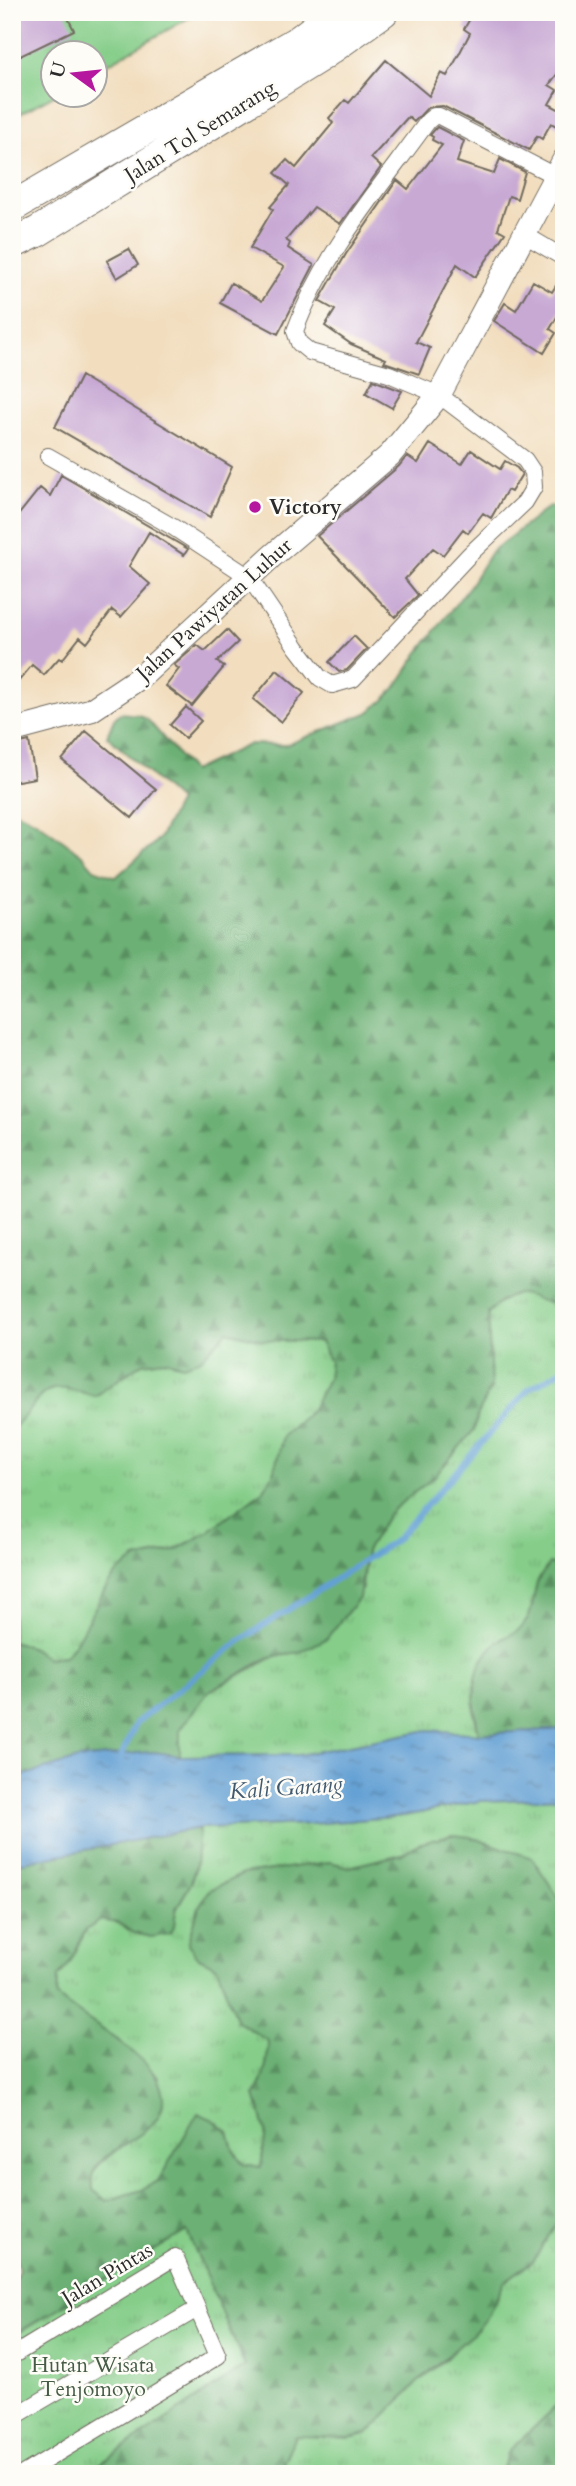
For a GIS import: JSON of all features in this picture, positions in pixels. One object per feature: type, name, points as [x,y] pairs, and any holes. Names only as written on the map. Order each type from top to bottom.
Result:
[{"type":"highway","name":"Jalan Tol Semarang","points":[[12,207],[300,39],[336,12]]},
{"type":"highway","name":"Jalan Tol Semarang","points":[[12,244],[37,232],[321,56],[383,12]]},
{"type":"main road","name":"Jalan Pawiyatan Luhur","points":[[12,732],[91,710],[142,676],[249,577],[390,455],[439,395],[559,168]]},
{"type":"street","points":[[48,456],[173,527],[249,577],[320,678],[332,685],[353,679],[470,554],[526,502],[534,487],[533,472],[525,460],[439,395],[388,374],[310,352],[305,348],[299,343],[295,331],[310,292],[334,253],[434,116],[559,168]]},
{"type":"street","points":[[525,235],[564,258]]},
{"type":"street","name":"Jalan Pintas","points":[[12,2356],[175,2257],[218,2356],[23,2474]]},
{"type":"street","points":[[12,2418],[197,2309]]},
{"type":"green space","points":[[12,12],[199,12],[108,64],[108,38],[38,38],[38,104],[12,118]]},
{"type":"green space","points":[[550,506],[564,510],[564,1301],[542,1301],[520,1294],[502,1301],[488,1313],[491,1388],[478,1414],[474,1430],[435,1476],[389,1513],[366,1551],[359,1598],[326,1639],[300,1652],[270,1657],[209,1691],[180,1729],[180,1756],[154,1752],[78,1759],[12,1779],[12,1641],[32,1648],[47,1658],[65,1656],[119,1571],[136,1559],[174,1551],[205,1534],[263,1491],[273,1475],[283,1436],[311,1411],[328,1379],[330,1362],[320,1342],[263,1340],[227,1331],[201,1359],[183,1365],[164,1360],[142,1363],[95,1396],[63,1388],[53,1389],[38,1399],[12,1430],[12,809],[36,821],[82,855],[94,869],[116,877],[159,839],[179,801],[107,736],[114,719],[120,713],[139,715],[148,720],[192,771],[250,744],[286,745],[367,713],[396,687],[491,552]]},
{"type":"green space","points":[[520,1293],[548,1302],[564,1301],[564,1568],[549,1565],[538,1580],[529,1617],[519,1632],[501,1639],[479,1667],[474,1686],[474,1713],[479,1734],[428,1730],[299,1755],[180,1756],[180,1729],[209,1691],[278,1655],[362,1589],[366,1551],[389,1513],[474,1430],[478,1414],[491,1388],[488,1313],[506,1298]]},
{"type":"green space","points":[[227,1331],[263,1340],[320,1342],[330,1362],[328,1379],[311,1411],[283,1436],[273,1475],[263,1491],[205,1534],[174,1550],[136,1559],[65,1656],[47,1658],[32,1648],[12,1641],[12,1430],[42,1392],[61,1387],[96,1396],[142,1363],[164,1360],[183,1365],[201,1359]]},
{"type":"green space","points":[[549,1564],[564,1568],[564,1729],[479,1734],[475,1708],[478,1669],[491,1648],[519,1630],[527,1620],[537,1583]]},
{"type":"green space","points":[[564,1798],[564,1906],[532,1858],[470,1837],[452,1835],[418,1844],[402,1854],[349,1867],[330,1862],[243,1874],[208,1891],[199,1958],[217,1967],[237,2021],[268,2041],[265,2069],[255,2095],[266,2131],[261,2167],[243,2165],[233,2149],[228,2132],[168,2165],[158,2181],[142,2190],[107,2201],[93,2190],[96,2168],[150,2126],[158,2077],[118,2040],[70,2010],[57,1996],[58,1977],[69,1964],[86,1930],[101,1920],[118,1923],[134,1933],[174,1926],[178,1907],[194,1871],[199,1828],[311,1824],[404,1816],[480,1801]]},
{"type":"green space","points":[[199,1828],[196,1864],[190,1885],[176,1908],[174,1926],[169,1934],[151,1937],[134,1933],[118,1923],[101,1920],[86,1930],[69,1964],[58,1977],[57,1996],[141,2060],[155,2075],[162,2091],[162,2108],[157,2118],[149,2128],[97,2166],[93,2174],[93,2190],[107,2201],[142,2190],[158,2181],[198,2113],[214,2120],[228,2132],[233,2149],[243,2164],[261,2167],[266,2131],[255,2095],[265,2069],[268,2041],[237,2021],[217,1967],[199,1958],[188,1944],[199,1907],[208,1891],[243,1874],[330,1862],[349,1867],[402,1854],[418,1844],[452,1835],[470,1837],[532,1858],[564,1906],[564,2210],[534,2260],[504,2282],[488,2316],[477,2330],[418,2382],[367,2434],[350,2438],[295,2436],[282,2466],[275,2474],[85,2474],[245,2366],[187,2231],[12,2336],[12,2287],[19,2269],[12,2250],[12,1864]]},
{"type":"green space","points":[[564,2210],[564,2399],[507,2453],[502,2474],[275,2474],[282,2466],[295,2435],[314,2435],[418,2382],[445,2360],[497,2299],[504,2282],[534,2260]]},
{"type":"green space","name":"Hutan Wisata Tenjomoyo","points":[[187,2230],[246,2366],[85,2474],[12,2474],[12,2337]]},
{"type":"green space","points":[[564,2399],[564,2474],[502,2474],[507,2453]]},
{"type":"water","name":"Kali Garang","points":[[564,1729],[564,1798],[480,1801],[404,1816],[311,1824],[199,1828],[12,1864],[12,1779],[78,1759],[154,1752],[180,1756],[299,1755],[428,1730],[480,1734]]},
{"type":"building","points":[[12,12],[65,12],[74,30],[57,38],[38,38],[38,47],[12,60]]},
{"type":"building","points":[[474,12],[518,12],[529,18],[533,12],[564,12],[564,65],[549,85],[557,90],[549,104],[564,112],[564,130],[551,123],[542,139],[537,136],[529,150],[443,106],[428,107],[414,122],[408,117],[371,158],[381,167],[340,224],[314,207],[286,240],[290,243],[288,248],[314,265],[278,334],[220,303],[231,283],[262,301],[284,267],[250,248],[273,209],[270,207],[289,185],[275,173],[287,160],[296,168],[333,123],[329,118],[345,100],[349,103],[386,60],[429,96],[441,73],[447,76],[456,60],[470,33],[464,29]]},
{"type":"building","points":[[437,127],[464,141],[457,162],[494,174],[500,159],[525,172],[517,199],[509,196],[498,229],[505,233],[475,277],[457,264],[416,342],[430,348],[419,374],[384,362],[386,359],[351,344],[325,326],[335,310],[319,301],[346,254],[397,180],[408,189],[442,145],[432,140],[430,135]]},
{"type":"building","points":[[129,249],[138,265],[117,278],[107,261]]},
{"type":"building","points":[[564,273],[564,305],[550,329],[556,333],[544,353],[494,321],[505,303],[516,310],[533,281],[552,292]]},
{"type":"building","points":[[81,376],[232,467],[210,517],[55,427]]},
{"type":"building","points":[[373,380],[402,391],[392,408],[366,393]]},
{"type":"building","points":[[430,444],[462,464],[471,450],[500,469],[505,461],[522,474],[511,492],[507,490],[491,518],[483,513],[468,533],[463,529],[443,555],[433,548],[405,579],[418,595],[395,617],[317,536],[399,466],[407,456],[418,463]]},
{"type":"building","points":[[61,475],[188,549],[184,555],[149,532],[129,566],[150,584],[121,617],[112,610],[87,643],[80,637],[62,660],[59,658],[44,675],[32,665],[12,689],[12,523],[40,488],[50,496]]},
{"type":"building","points":[[227,630],[238,642],[217,662],[224,667],[192,706],[166,686],[179,669],[174,665],[197,645],[205,651]]},
{"type":"building","points":[[354,636],[367,649],[347,670],[339,672],[329,662]]},
{"type":"building","points":[[277,670],[304,693],[281,722],[253,699]]},
{"type":"building","points":[[186,707],[201,721],[185,738],[170,725]]},
{"type":"building","points":[[86,731],[156,789],[132,818],[62,760]]},
{"type":"building","points":[[29,741],[35,778],[12,782],[12,745]]},
{"type":"waterway","points":[[120,1760],[136,1723],[240,1641],[396,1540],[529,1389],[564,1369]]},
{"type":"place","name":"Victory","points":[[255,507]]}]
